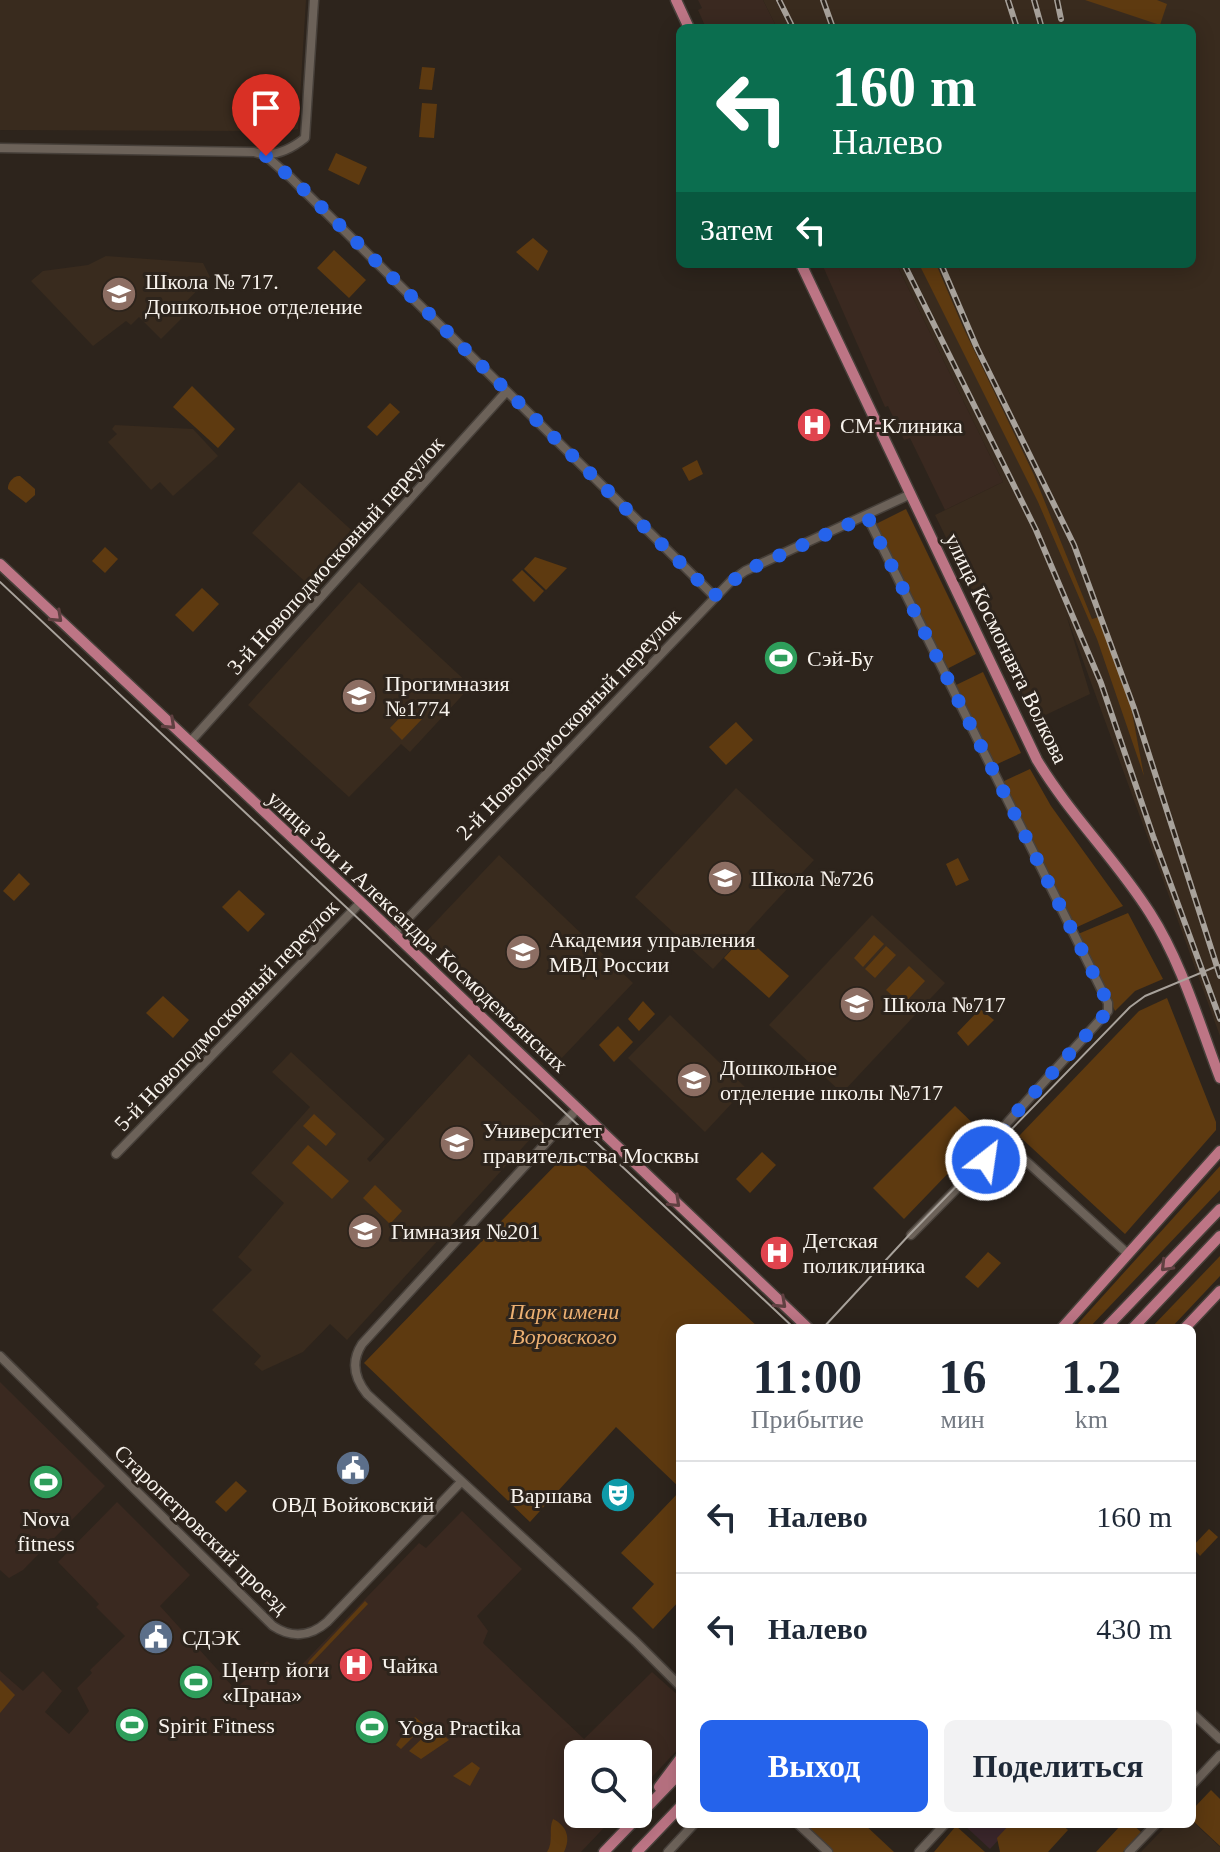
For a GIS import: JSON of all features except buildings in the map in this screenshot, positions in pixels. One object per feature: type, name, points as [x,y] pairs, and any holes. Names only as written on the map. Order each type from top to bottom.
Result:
[{"type":"main road","points":[[676,0],[687,24]]},
{"type":"main road","name":"улица Космонавта Волкова","points":[[803,268],[1037,760],[1071,812],[1137,894],[1163,936],[1220,1078]]},
{"type":"main road","name":"улица Зои и Александра Космодемьянских","points":[[0,564],[361,902],[804,1324]]},
{"type":"main road","points":[[1066,1324],[1220,1151]]},
{"type":"main road","points":[[1110,1324],[1220,1209]]},
{"type":"main road","points":[[1137,1324],[1220,1236]]},
{"type":"main road","points":[[1189,1324],[1220,1291]]},
{"type":"main road","points":[[652,1797],[676,1764]]},
{"type":"main road","points":[[652,1802],[676,1777]]},
{"type":"main road","points":[[641,1849],[676,1811]]},
{"type":"main road","points":[[604,1852],[627,1828]]},
{"type":"street","points":[[266,156],[294,147],[305,138],[314,0]]},
{"type":"street","points":[[0,148],[254,152],[266,156],[297,183],[714,596]]},
{"type":"street","name":"3-й Новоподмосковный переулок","points":[[190,742],[506,392]]},
{"type":"street","name":"2-й Новоподмосковный переулок","points":[[393,934],[714,596],[745,571],[911,494]]},
{"type":"street","points":[[867,516],[1108,1003],[1108,1011],[1007,1123],[1002,1135],[1004,1141],[1128,1254]]},
{"type":"street","name":"5-й Новоподмосковный переулок","points":[[116,1154],[361,902]]},
{"type":"street","points":[[577,1109],[362,1344],[354,1359],[356,1375],[367,1394],[676,1679]]},
{"type":"street","points":[[911,1235],[1004,1141]]},
{"type":"street","name":"Старопетровский проезд","points":[[0,1356],[273,1626],[291,1634],[310,1633],[327,1622],[461,1482]]},
{"type":"street","points":[[1196,1717],[1220,1739]]},
{"type":"street","points":[[1196,1781],[1220,1755]]},
{"type":"street","points":[[668,1852],[690,1828]]},
{"type":"street","points":[[802,1828],[828,1852]]},
{"type":"street","points":[[919,1852],[941,1828]]},
{"type":"street","points":[[1129,1852],[1152,1828]]},
{"type":"shaded area","points":[[0,0],[306,0],[298,129],[0,130]]},
{"type":"shaded area","points":[[698,0],[763,0],[775,24],[704,24],[698,10],[702,8]]},
{"type":"shaded area","points":[[763,0],[1220,0],[1220,1036],[1066,614],[1090,694],[1035,720],[935,515],[1003,482],[898,268],[1196,268],[1196,24],[775,24]]},
{"type":"shaded area","name":"Школа № 717. Дошкольное отделение","points":[[106,256],[203,263],[210,277],[181,307],[186,314],[161,339],[139,317],[131,325],[126,321],[93,346],[31,281],[43,271],[88,265]]},
{"type":"shaded area","points":[[824,268],[898,268],[1003,482],[945,510],[910,438],[904,440],[888,406],[885,407]]},
{"type":"shaded area","points":[[115,425],[193,429],[218,456],[173,496],[160,482],[151,490],[108,442],[117,434],[112,429]]},
{"type":"shaded area","points":[[299,482],[360,538],[313,589],[252,533]]},
{"type":"shaded area","name":"Прогимназия №1774","points":[[359,582],[471,686],[410,752],[401,744],[349,797],[248,705]]},
{"type":"shaded area","name":"Школа №726","points":[[736,788],[814,860],[713,969],[635,897]]},
{"type":"shaded area","name":"Академия управления МВД России","points":[[499,855],[633,983],[559,1061],[425,933]]},
{"type":"shaded area","name":"Школа №717","points":[[872,915],[945,983],[842,1093],[769,1025]]},
{"type":"shaded area","name":"Дошкольное отделение школы №717","points":[[670,1015],[746,1088],[705,1132],[628,1058]]},
{"type":"shaded area","points":[[291,1052],[385,1139],[367,1159],[370,1162],[469,1054],[544,1124],[347,1340],[330,1324],[303,1352],[262,1371],[254,1364],[261,1356],[212,1310],[252,1270],[238,1257],[284,1203],[251,1173],[310,1107],[272,1072]]},
{"type":"shaded area","points":[[0,1382],[105,1486],[23,1570],[9,1578],[0,1570]]},
{"type":"shaded area","points":[[117,1502],[190,1575],[160,1606],[235,1689],[267,1661],[287,1680],[419,1543],[426,1548],[462,1511],[522,1569],[477,1616],[488,1631],[483,1643],[584,1739],[652,1672],[676,1693],[676,1751],[652,1777],[652,1740],[564,1740],[564,1828],[604,1828],[581,1852],[0,1852],[0,1671],[23,1691],[43,1671],[62,1691],[45,1712],[69,1734],[89,1711],[77,1688],[92,1673],[90,1670],[125,1636],[96,1607],[99,1604],[58,1562]]},
{"type":"shaded area","points":[[1196,1825],[1220,1847],[1220,1852],[1141,1852],[1164,1828],[1196,1828]]},
{"type":"shaded area","points":[[967,1828],[1009,1828],[990,1849]]},
{"type":"green space","points":[[1085,0],[1157,0],[1167,4],[1160,24]]},
{"type":"green space","points":[[422,67],[435,68],[432,90],[419,89]]},
{"type":"green space","points":[[422,103],[437,104],[434,138],[419,137]]},
{"type":"green space","points":[[336,153],[367,167],[359,185],[328,170]]},
{"type":"green space","points":[[533,238],[548,251],[538,271],[516,252]]},
{"type":"green space","points":[[334,250],[366,280],[349,298],[317,268]]},
{"type":"green space","points":[[921,268],[938,268],[1034,475],[1092,619],[1099,617],[1131,707],[1144,776],[1097,639],[1038,502]]},
{"type":"green space","points":[[192,386],[235,429],[218,448],[173,407]]},
{"type":"green space","points":[[390,403],[400,412],[377,436],[367,427]]},
{"type":"green space","points":[[697,460],[703,474],[689,481],[682,468]]},
{"type":"green space","points":[[20,476],[35,489],[35,495],[26,503],[8,489],[11,480]]},
{"type":"green space","points":[[906,509],[976,654],[945,670],[874,525]]},
{"type":"green space","points":[[105,547],[118,559],[105,573],[92,561]]},
{"type":"green space","points":[[535,557],[567,568],[546,590],[524,569]]},
{"type":"green space","points":[[522,570],[544,591],[534,602],[512,580]]},
{"type":"green space","points":[[202,588],[219,604],[193,632],[175,615]]},
{"type":"green space","points":[[983,672],[1021,753],[993,766],[954,686]]},
{"type":"green space","points":[[410,707],[422,719],[402,740],[390,728]]},
{"type":"green space","points":[[736,722],[753,740],[726,765],[709,747]]},
{"type":"green space","points":[[1030,769],[1051,806],[1123,906],[1075,928],[1002,782]]},
{"type":"green space","points":[[958,858],[969,880],[956,886],[946,864]]},
{"type":"green space","points":[[19,873],[30,884],[14,901],[3,891]]},
{"type":"green space","points":[[239,890],[265,914],[248,932],[222,907]]},
{"type":"green space","points":[[1128,913],[1163,979],[1135,991],[1115,1011],[1078,934]]},
{"type":"green space","points":[[874,935],[884,944],[863,967],[854,958]]},
{"type":"green space","points":[[744,936],[789,976],[769,998],[724,958]]},
{"type":"green space","points":[[886,946],[896,955],[875,978],[865,969]]},
{"type":"green space","points":[[909,966],[925,981],[903,1005],[886,990]]},
{"type":"green space","points":[[163,996],[189,1020],[173,1038],[146,1013]]},
{"type":"green space","points":[[1167,998],[1216,1122],[1216,1130],[1125,1234],[1019,1136],[1139,1011]]},
{"type":"green space","points":[[643,1001],[655,1014],[639,1031],[628,1019]]},
{"type":"green space","points":[[980,1009],[994,1020],[968,1046],[957,1033]]},
{"type":"green space","points":[[618,1026],[633,1042],[614,1062],[599,1045]]},
{"type":"green space","points":[[955,1106],[985,1135],[904,1219],[873,1188]]},
{"type":"green space","points":[[314,1114],[336,1134],[326,1146],[303,1126]]},
{"type":"green space","points":[[308,1145],[349,1181],[332,1199],[292,1163]]},
{"type":"green space","name":"Парк имени Воровского","points":[[569,1151],[755,1324],[676,1324],[676,1484],[616,1427],[530,1522],[364,1363]]},
{"type":"green space","points":[[762,1152],[776,1165],[750,1193],[736,1179]]},
{"type":"green space","points":[[1220,1166],[1220,1190],[1093,1324],[1078,1324]]},
{"type":"green space","points":[[375,1185],[402,1211],[390,1224],[363,1198]]},
{"type":"green space","points":[[988,1252],[1001,1263],[978,1288],[965,1277]]},
{"type":"green space","points":[[1220,1256],[1220,1276],[1175,1324],[1155,1324]]},
{"type":"green space","points":[[236,1481],[247,1491],[226,1512],[215,1502]]},
{"type":"green space","points":[[676,1495],[676,1604],[653,1629],[632,1608],[654,1584],[621,1553]]},
{"type":"green space","points":[[1209,1529],[1218,1537],[1200,1556],[1196,1552],[1196,1543]]},
{"type":"green space","points":[[365,1601],[368,1604],[305,1670],[309,1661]]},
{"type":"green space","points":[[0,1680],[15,1695],[0,1713]]},
{"type":"green space","points":[[415,1717],[425,1725],[401,1749],[396,1745]]},
{"type":"green space","points":[[434,1727],[449,1740],[421,1759],[409,1751]]},
{"type":"green space","points":[[472,1762],[480,1768],[470,1786],[453,1776]]},
{"type":"green space","points":[[1211,1790],[1220,1799],[1220,1846],[1196,1824],[1196,1806]]},
{"type":"green space","points":[[553,1819],[562,1825],[566,1833],[564,1852],[547,1852]]},
{"type":"green space","points":[[806,1828],[868,1828],[894,1852],[832,1852]]},
{"type":"green space","points":[[954,1828],[958,1828],[985,1852],[934,1852]]},
{"type":"green space","points":[[1006,1828],[1068,1830],[1048,1852],[1000,1852],[997,1838]]},
{"type":"green space","points":[[1118,1828],[1136,1828],[1141,1832],[1123,1852],[1096,1852]]},
{"type":"tram line","points":[[0,582],[790,1324]]},
{"type":"tram line","points":[[827,1324],[1130,1007],[1145,996],[1220,965]]},
{"type":"railway","points":[[779,0],[791,24]]},
{"type":"railway","points":[[823,0],[832,24]]},
{"type":"railway","points":[[1008,0],[1016,24]]},
{"type":"railway","points":[[1034,0],[1041,24]]},
{"type":"railway","points":[[1057,0],[1061,19]]},
{"type":"railway","points":[[906,268],[1036,530],[1101,683],[1220,1019]]},
{"type":"railway","points":[[943,268],[977,348],[1074,545],[1134,708],[1220,976]]},
{"type":"place","name":"Школа № 717. Дошкольное отделение","points":[[119,294]]},
{"type":"place","name":"СМ-Клиника","points":[[814,425]]},
{"type":"place","name":"Сэй-Бу","points":[[781,658]]},
{"type":"place","name":"Прогимназия №1774","points":[[359,696]]},
{"type":"place","name":"Школа №726","points":[[725,878]]},
{"type":"place","name":"Академия управления МВД России","points":[[523,952]]},
{"type":"place","name":"Школа №717","points":[[857,1004]]},
{"type":"place","name":"Дошкольное отделение школы №717","points":[[694,1080]]},
{"type":"place","name":"Университет правительства Москвы","points":[[457,1143]]},
{"type":"place","name":"Гимназия №201","points":[[365,1231]]},
{"type":"place","name":"Детская поликлиника","points":[[777,1253]]},
{"type":"place","name":"ОВД Войковский","points":[[353,1468]]},
{"type":"place","name":"Nova fitness","points":[[46,1482]]},
{"type":"place","name":"Варшава","points":[[618,1495]]},
{"type":"place","name":"СДЭК","points":[[156,1637]]},
{"type":"place","name":"Чайка","points":[[356,1665]]},
{"type":"place","name":"Центр йоги «Прана»","points":[[196,1682]]},
{"type":"place","name":"Spirit Fitness","points":[[132,1725]]},
{"type":"place","name":"Yoga Practika","points":[[372,1727]]},
{"type":"route","points":[[266,156],[297,183],[714,596],[745,571],[867,516],[1108,1003],[1108,1011],[1020,1106],[1007,1123],[1002,1135],[1004,1141],[986,1160]]}]
